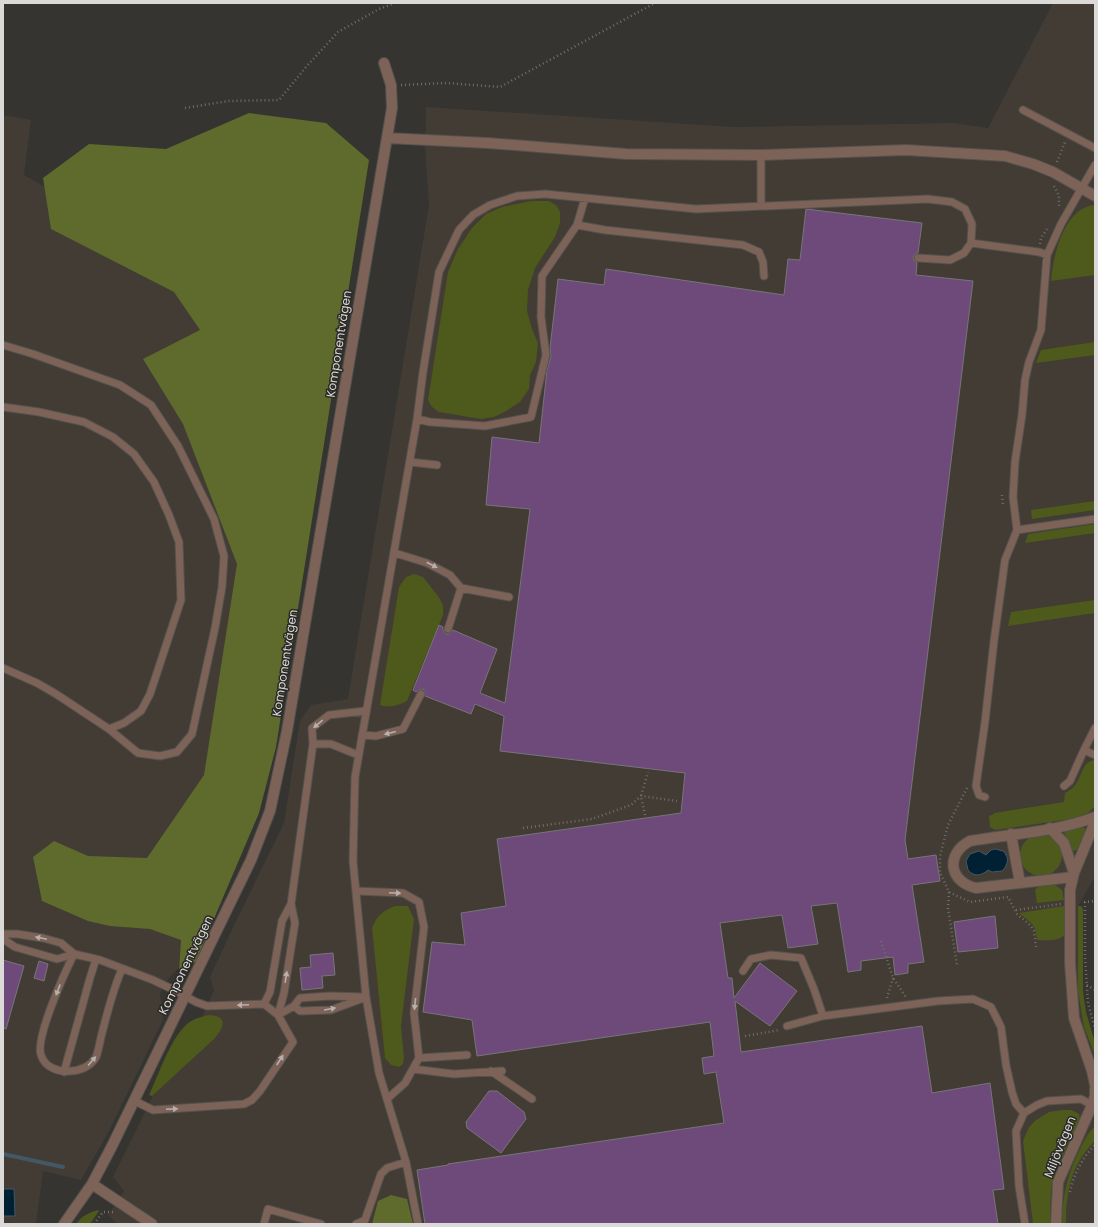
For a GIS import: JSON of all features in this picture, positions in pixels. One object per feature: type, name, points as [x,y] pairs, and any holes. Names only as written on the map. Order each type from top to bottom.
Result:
[{"type":"street","name":"Komponentvägen","points":[[64,1224],[92,1184],[135,1101],[251,860],[270,811],[287,731],[392,108],[391,85],[384,63]]},
{"type":"street","points":[[387,138],[488,143],[626,154],[761,155],[906,150],[1005,156],[1033,164],[1053,172],[1095,196]]},
{"type":"street","points":[[1073,875],[976,888],[968,886],[959,879],[955,873],[953,862],[956,853],[962,845],[970,841],[1081,822],[1095,816]]},
{"type":"street","points":[[1095,822],[1073,875],[1070,890],[1070,963],[1074,1018],[1092,1071],[1095,1085]]},
{"type":"street","points":[[1050,828],[1064,844],[1073,875]]},
{"type":"street","points":[[1011,834],[1020,883]]},
{"type":"street","name":"Miljövägen","points":[[1056,1224],[1058,1182],[1093,1106],[1095,1089]]},
{"type":"street","points":[[92,1184],[152,1224]]},
{"type":"lane","points":[[1023,110],[1095,148]]},
{"type":"lane","points":[[761,155],[761,206]]},
{"type":"lane","points":[[985,797],[979,795],[976,786],[1005,560],[1017,530],[1013,498],[1015,462],[1022,415],[1025,380],[1029,362],[1041,330],[1047,255],[1061,224],[1095,165]]},
{"type":"lane","points":[[418,1224],[406,1162],[378,1073],[366,997],[353,861],[355,777],[365,711],[395,553],[439,272],[459,230],[473,215],[490,205],[517,196],[545,194],[696,209],[928,199],[952,202],[965,209],[972,224],[970,243],[964,253],[950,260],[918,258]]},
{"type":"lane","points":[[417,419],[430,422],[485,426],[531,418],[546,355],[541,317],[542,276],[577,225],[585,198]]},
{"type":"lane","points":[[577,225],[605,230],[743,245],[759,252],[764,262],[764,276]]},
{"type":"lane","points":[[970,243],[1039,252],[1047,255]]},
{"type":"lane","points":[[3,345],[120,385],[151,405],[178,446],[214,519],[224,556],[222,588],[215,628],[192,734],[178,752],[160,756],[138,753],[109,729],[37,683],[3,668]]},
{"type":"lane","points":[[3,407],[39,412],[84,422],[113,437],[134,454],[154,482],[179,542],[181,600],[150,694],[140,711],[124,723],[109,729]]},
{"type":"lane","points":[[410,462],[437,465]]},
{"type":"lane","points":[[1017,530],[1095,519]]},
{"type":"lane","points":[[395,553],[426,563],[450,575],[462,588],[509,597]]},
{"type":"lane","points":[[448,628],[462,588]]},
{"type":"lane","points":[[362,735],[376,736],[403,729],[421,694]]},
{"type":"lane","points":[[278,1015],[284,993],[295,923],[291,904],[313,744],[312,728],[329,715],[365,711]]},
{"type":"lane","points":[[1064,786],[1070,781],[1095,728]]},
{"type":"lane","points":[[313,744],[331,744],[358,755]]},
{"type":"lane","points":[[1084,750],[1095,754]]},
{"type":"lane","points":[[356,891],[403,893],[419,902],[424,927],[414,1013],[419,1058],[406,1083],[386,1099]]},
{"type":"lane","points":[[264,1004],[270,992],[282,921],[291,904]]},
{"type":"lane","points":[[3,934],[24,935],[61,943],[74,954],[96,959],[159,983],[207,1006],[264,1004],[278,1015],[293,1042],[260,1091],[252,1100],[244,1104],[153,1110],[135,1101]]},
{"type":"lane","points":[[3,939],[15,947],[57,959],[74,954]]},
{"type":"lane","points":[[74,954],[58,990],[41,1041],[41,1055],[47,1065],[56,1070],[64,1072],[74,1071],[86,1067],[96,1057],[114,988],[122,969]]},
{"type":"lane","points":[[743,972],[751,959],[771,955],[801,958],[824,1016]]},
{"type":"lane","points":[[64,1072],[96,959]]},
{"type":"lane","points":[[278,1015],[294,1006],[300,998],[330,996],[366,997]]},
{"type":"lane","points":[[294,1006],[300,1011],[331,1010],[366,997]]},
{"type":"lane","points":[[787,1026],[824,1016],[911,1004],[973,999],[991,1007],[1001,1027],[1006,1065],[1012,1092],[1016,1104],[1024,1113]]},
{"type":"lane","points":[[419,1058],[467,1055]]},
{"type":"lane","points":[[413,1069],[454,1074],[502,1071]]},
{"type":"lane","points":[[491,1072],[532,1099]]},
{"type":"lane","points":[[1025,1224],[1019,1186],[1016,1131],[1024,1113],[1047,1101],[1080,1099],[1093,1106]]},
{"type":"lane","points":[[356,1224],[365,1220],[381,1174],[387,1168],[406,1162]]},
{"type":"lane","points":[[264,1224],[268,1209],[321,1224]]},
{"type":"path","points":[[185,108],[229,101],[278,100],[338,32],[379,9],[395,3]]},
{"type":"path","points":[[391,85],[446,83],[500,87],[655,3]]},
{"type":"path","points":[[645,815],[641,796],[648,772]]},
{"type":"path","points":[[641,796],[676,801]]},
{"type":"path","points":[[523,828],[592,819],[631,805],[641,796]]},
{"type":"path","points":[[949,892],[948,908],[957,965]]},
{"type":"path","points":[[1008,898],[1017,914],[1031,926],[1034,931],[1036,947]]},
{"type":"path","points":[[1016,910],[1095,901]]},
{"type":"path","points":[[1085,902],[1088,1004],[1095,1030]]},
{"type":"path","points":[[881,941],[893,978],[911,1004]]},
{"type":"path","points":[[884,1008],[893,978]]},
{"type":"path","points":[[1087,985],[1095,990]]},
{"type":"path","points":[[745,1036],[778,1031],[787,1026]]},
{"type":"path","points":[[1070,1197],[1070,1190],[1078,1169],[1089,1150],[1095,1145]]},
{"type":"path","points":[[94,1224],[103,1212],[116,1212]]},
{"type":"shaded area","points":[[1053,3],[1095,3],[1095,877],[1078,906],[1084,1027],[1095,1056],[1095,1224],[118,1224],[108,1215],[124,1191],[113,1177],[187,1027],[201,1020],[214,990],[210,977],[284,823],[300,721],[311,705],[348,699],[429,205],[425,147],[426,107],[734,127],[954,123],[988,128]]},
{"type":"shaded area","points":[[3,115],[31,120],[24,175],[146,244],[209,318],[259,437],[187,959],[169,978],[160,993],[163,1020],[109,1131],[81,1180],[43,1171],[36,1224],[3,1224]]},
{"type":"green space","points":[[249,113],[326,123],[369,160],[276,747],[259,813],[196,961],[179,972],[181,940],[150,929],[110,926],[88,921],[42,901],[33,857],[54,841],[88,856],[147,858],[204,775],[237,564],[183,424],[143,359],[200,330],[174,292],[51,229],[43,178],[89,144],[166,149]]},
{"type":"green space","points":[[531,201],[549,201],[557,206],[560,212],[560,223],[555,237],[535,268],[528,290],[527,311],[538,343],[536,362],[530,375],[529,389],[520,402],[494,417],[481,419],[439,412],[432,407],[428,400],[448,272],[458,249],[472,228],[486,214],[502,207]]},
{"type":"green space","points":[[1095,205],[1095,275],[1051,281],[1054,259],[1062,234],[1068,223],[1075,214],[1084,208]]},
{"type":"green space","points":[[1095,342],[1095,355],[1036,363],[1041,350]]},
{"type":"green space","points":[[1095,501],[1095,510],[1032,519],[1031,510]]},
{"type":"green space","points":[[1095,524],[1095,533],[1025,543],[1028,534]]},
{"type":"green space","points":[[414,574],[423,577],[438,596],[443,605],[443,615],[407,701],[394,706],[384,706],[380,705],[399,587],[406,577]]},
{"type":"green space","points":[[1095,600],[1095,613],[1008,626],[1011,612]]},
{"type":"green space","points":[[1095,760],[1095,806],[1088,813],[1078,818],[995,830],[990,827],[989,816],[994,813],[1064,802],[1065,793],[1075,786],[1085,765]]},
{"type":"green space","points":[[1083,826],[1086,830],[1077,850],[1073,851],[1064,831]]},
{"type":"green space","points":[[1041,834],[1056,840],[1062,855],[1056,870],[1041,876],[1026,870],[1020,855],[1026,840]]},
{"type":"green space","points":[[1054,884],[1062,890],[1064,900],[1037,903],[1035,890],[1039,886]]},
{"type":"green space","points":[[395,906],[408,906],[414,919],[401,1026],[404,1058],[403,1064],[399,1067],[391,1065],[385,1058],[372,928],[381,914]]},
{"type":"green space","points":[[1064,906],[1064,935],[1055,940],[1037,940],[1034,927],[1019,913]]},
{"type":"green space","points":[[1078,906],[1081,906],[1083,909],[1083,992],[1086,1012],[1095,1043],[1095,1056],[1084,1027],[1078,991]]},
{"type":"green space","points":[[209,1015],[220,1018],[223,1023],[220,1031],[214,1039],[152,1096],[149,1095],[165,1058],[180,1031],[191,1021]]},
{"type":"green space","points":[[1071,1110],[1079,1114],[1080,1121],[1057,1166],[1051,1190],[1050,1224],[1033,1224],[1023,1141],[1029,1127],[1036,1120],[1049,1112]]},
{"type":"green space","points":[[1095,1127],[1095,1141],[1080,1159],[1075,1169],[1067,1200],[1066,1224],[1062,1224],[1063,1204],[1069,1175],[1085,1138]]},
{"type":"green space","points":[[391,1195],[407,1199],[413,1224],[372,1224],[378,1201]]},
{"type":"green space","points":[[98,1210],[99,1211],[90,1224],[76,1224],[86,1215]]},
{"type":"water","points":[[995,849],[1003,851],[1007,856],[1007,864],[1002,871],[992,872],[988,870],[983,874],[975,875],[968,870],[966,861],[970,854],[979,851],[986,855],[991,850]]},
{"type":"water","points":[[3,1189],[14,1189],[15,1216],[3,1216]]},
{"type":"building","points":[[806,209],[922,223],[918,253],[913,257],[914,261],[917,263],[916,275],[973,281],[905,840],[908,859],[936,855],[940,881],[912,885],[924,962],[908,964],[908,973],[895,975],[893,957],[861,961],[861,970],[848,972],[837,903],[811,906],[818,944],[788,948],[782,915],[720,923],[728,978],[732,978],[734,998],[760,963],[797,991],[770,1026],[735,1001],[741,1052],[922,1026],[932,1093],[990,1083],[1004,1189],[993,1190],[998,1224],[425,1224],[417,1170],[448,1164],[724,1123],[716,1072],[704,1074],[702,1058],[714,1056],[710,1022],[477,1056],[472,1020],[423,1012],[432,942],[465,945],[461,913],[506,906],[497,839],[681,813],[685,773],[500,751],[504,716],[475,704],[471,714],[425,696],[423,689],[416,692],[413,690],[439,625],[443,627],[446,634],[449,634],[453,630],[497,649],[480,693],[505,703],[530,509],[486,505],[492,437],[539,443],[547,370],[551,356],[550,348],[558,279],[604,285],[606,269],[784,295],[788,259],[800,260]]},
{"type":"building","points":[[995,916],[998,948],[958,952],[954,922]]},
{"type":"building","points":[[333,953],[335,975],[322,976],[323,988],[302,990],[300,968],[311,967],[310,955]]},
{"type":"building","points":[[3,960],[24,966],[6,1029],[3,1028]]},
{"type":"building","points":[[39,961],[48,964],[44,981],[34,978]]},
{"type":"building","points":[[489,1091],[497,1091],[524,1112],[526,1119],[501,1153],[467,1128],[466,1122]]},
{"type":"waterway","points":[[3,1154],[63,1167]]}]
